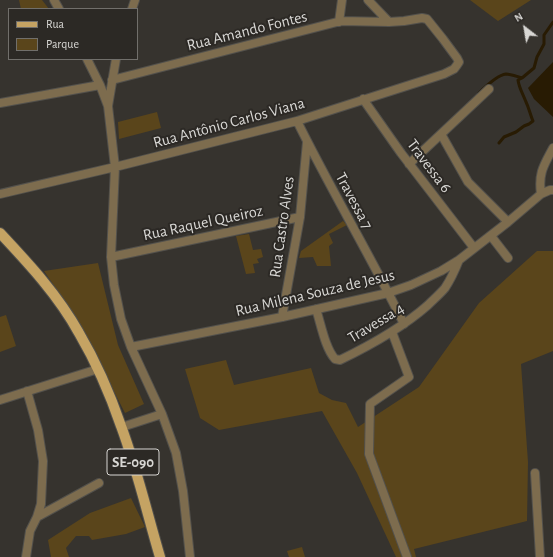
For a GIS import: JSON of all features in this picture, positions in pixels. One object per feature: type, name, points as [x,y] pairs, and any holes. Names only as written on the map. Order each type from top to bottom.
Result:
[{"type":"main road","name":"SE-090","points":[[0,233],[49,288],[78,332],[98,369],[122,427],[160,557]]},
{"type":"street","points":[[339,22],[342,0]]},
{"type":"street","points":[[368,0],[389,22]]},
{"type":"street","name":"Rua Amando Fontes","points":[[112,80],[339,22],[389,22],[422,18],[427,19],[458,62]]},
{"type":"street","points":[[88,60],[100,85],[108,106],[115,167],[111,257],[118,306],[131,347],[162,414],[176,454],[183,491],[190,557]]},
{"type":"street","points":[[108,106],[116,60]]},
{"type":"street","name":"Rua Antônio Carlos Viana","points":[[0,194],[115,167],[297,121],[444,74],[454,69],[458,62]]},
{"type":"street","points":[[0,103],[100,85]]},
{"type":"street","points":[[409,164],[488,90]]},
{"type":"street","name":"Travessa 6","points":[[363,99],[409,164],[474,248]]},
{"type":"street","name":"Travessa 7","points":[[297,121],[404,324]]},
{"type":"street","points":[[441,134],[468,182],[508,222]]},
{"type":"street","name":"Rua Castro Alves","points":[[282,317],[300,217],[307,141]]},
{"type":"street","points":[[541,194],[541,173],[553,148]]},
{"type":"street","name":"Rua Milena Souza de Jesus","points":[[131,347],[282,317],[388,293],[426,278],[459,260],[492,236],[541,194],[551,190]]},
{"type":"street","name":"Rua Raquel Queiroz","points":[[111,257],[300,217]]},
{"type":"street","points":[[492,236],[508,258]]},
{"type":"street","name":"Travessa 4","points":[[316,309],[329,350],[333,357],[337,360],[341,360],[392,332],[424,308],[445,288],[453,275],[459,260]]},
{"type":"street","points":[[392,332],[409,377],[370,404],[369,454],[407,557]]},
{"type":"street","points":[[0,400],[98,369]]},
{"type":"street","points":[[26,557],[30,531],[37,517],[42,499],[43,461],[38,430],[27,391]]},
{"type":"street","points":[[122,427],[162,414]]},
{"type":"street","points":[[534,473],[540,557]]},
{"type":"street","points":[[37,517],[99,482]]},
{"type":"green space","points":[[19,0],[42,0],[48,8],[21,8]]},
{"type":"green space","points":[[470,0],[531,0],[498,21]]},
{"type":"green space","points":[[157,112],[161,128],[119,139],[118,122]]},
{"type":"green space","points":[[343,221],[347,225],[329,234],[333,243],[329,246],[331,266],[317,266],[313,257],[299,258],[301,251]]},
{"type":"green space","points":[[249,234],[253,250],[261,249],[263,257],[257,259],[259,263],[253,264],[255,273],[246,274],[236,236]]},
{"type":"green space","points":[[537,251],[553,251],[553,351],[521,364],[528,462],[527,521],[414,549],[416,557],[396,557],[357,473],[322,411],[219,430],[200,418],[185,369],[226,360],[234,385],[311,368],[319,393],[332,400],[346,403],[358,427],[419,387],[479,303]]},
{"type":"green space","points":[[98,263],[118,345],[144,404],[125,413],[78,321],[44,271]]},
{"type":"green space","points":[[6,315],[16,346],[0,352],[0,317]]},
{"type":"green space","points":[[131,498],[145,527],[126,534],[92,540],[89,536],[76,536],[66,548],[69,557],[51,557],[48,540],[90,513]]},
{"type":"green space","points":[[302,547],[305,557],[289,557],[287,551]]},
{"type":"shaded area","points":[[553,62],[553,117],[534,99],[528,88]]},
{"type":"waterway","points":[[499,143],[504,137],[516,132],[533,121],[518,80],[534,68],[537,57],[544,44],[544,35],[553,22]]},
{"type":"waterway","points":[[479,93],[503,75],[508,74],[522,78]]}]
